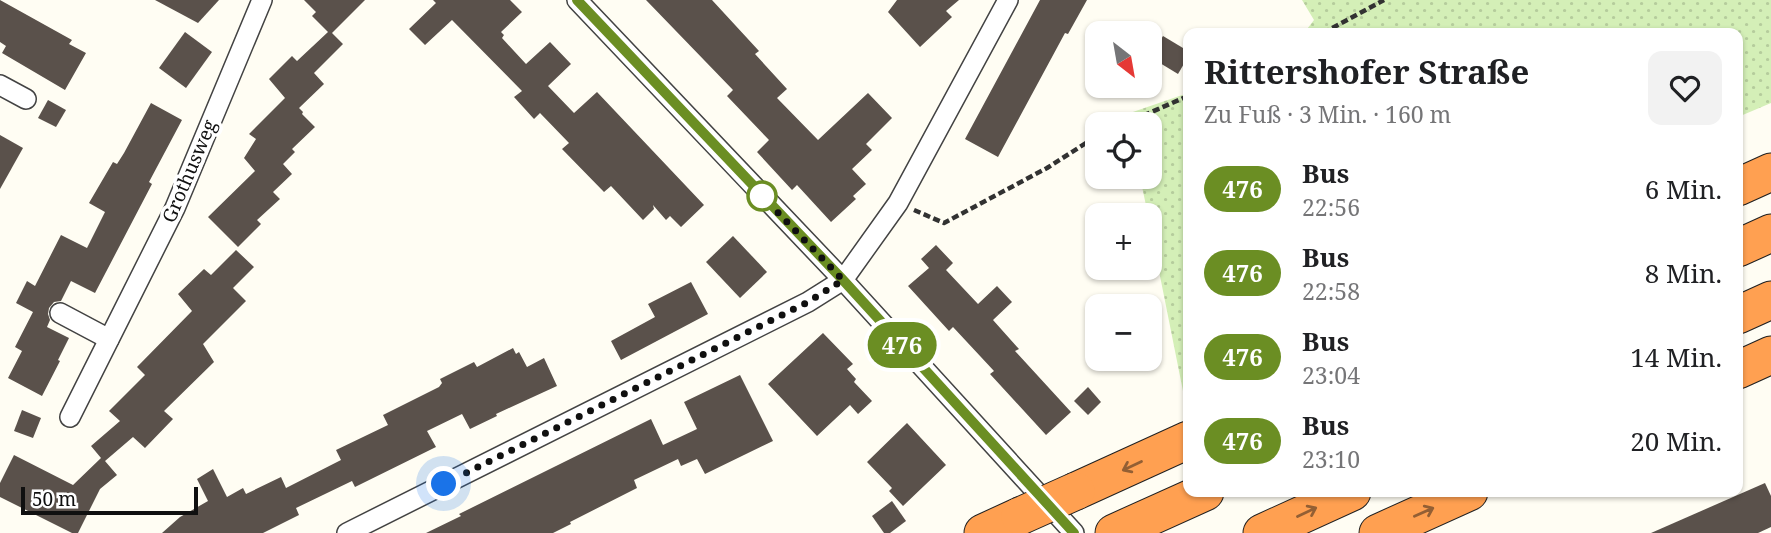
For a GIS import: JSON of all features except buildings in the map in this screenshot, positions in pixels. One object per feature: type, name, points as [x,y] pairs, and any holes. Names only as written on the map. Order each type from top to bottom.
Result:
[{"type":"highway","points":[[1743,185],[1771,172]]},
{"type":"highway","points":[[1743,246],[1771,233]]},
{"type":"highway","points":[[1743,313],[1771,300]]},
{"type":"highway","points":[[1743,368],[1771,355]]},
{"type":"highway","points":[[983,533],[1183,442]]},
{"type":"highway","points":[[1115,533],[1194,497]]},
{"type":"highway","points":[[1262,533],[1341,497]]},
{"type":"highway","points":[[1378,533],[1458,497]]},
{"type":"street","name":"Grothusweg","points":[[70,417],[175,208],[262,0]]},
{"type":"street","points":[[577,0],[843,280],[1074,533]]},
{"type":"street","points":[[347,533],[808,302],[843,280],[898,203],[1008,0]]},
{"type":"street","points":[[0,85],[26,99]]},
{"type":"street","points":[[60,313],[109,339]]},
{"type":"path","points":[[1332,28],[1384,0]]},
{"type":"path","points":[[1151,112],[1183,98]]},
{"type":"path","points":[[898,203],[944,223],[1047,168],[1085,144]]},
{"type":"green space","points":[[1302,0],[1771,0],[1771,103],[1743,115],[1743,28],[1308,28],[1314,20]]},
{"type":"green space","points":[[1183,95],[1183,391],[1161,280],[1162,203],[1145,203],[1143,189],[1162,189],[1162,112],[1133,112]]},
{"type":"bus line","name":"476","points":[[577,0],[843,280],[1074,533]]},
{"type":"route","points":[[444,484],[808,302],[843,280],[762,196]]}]
